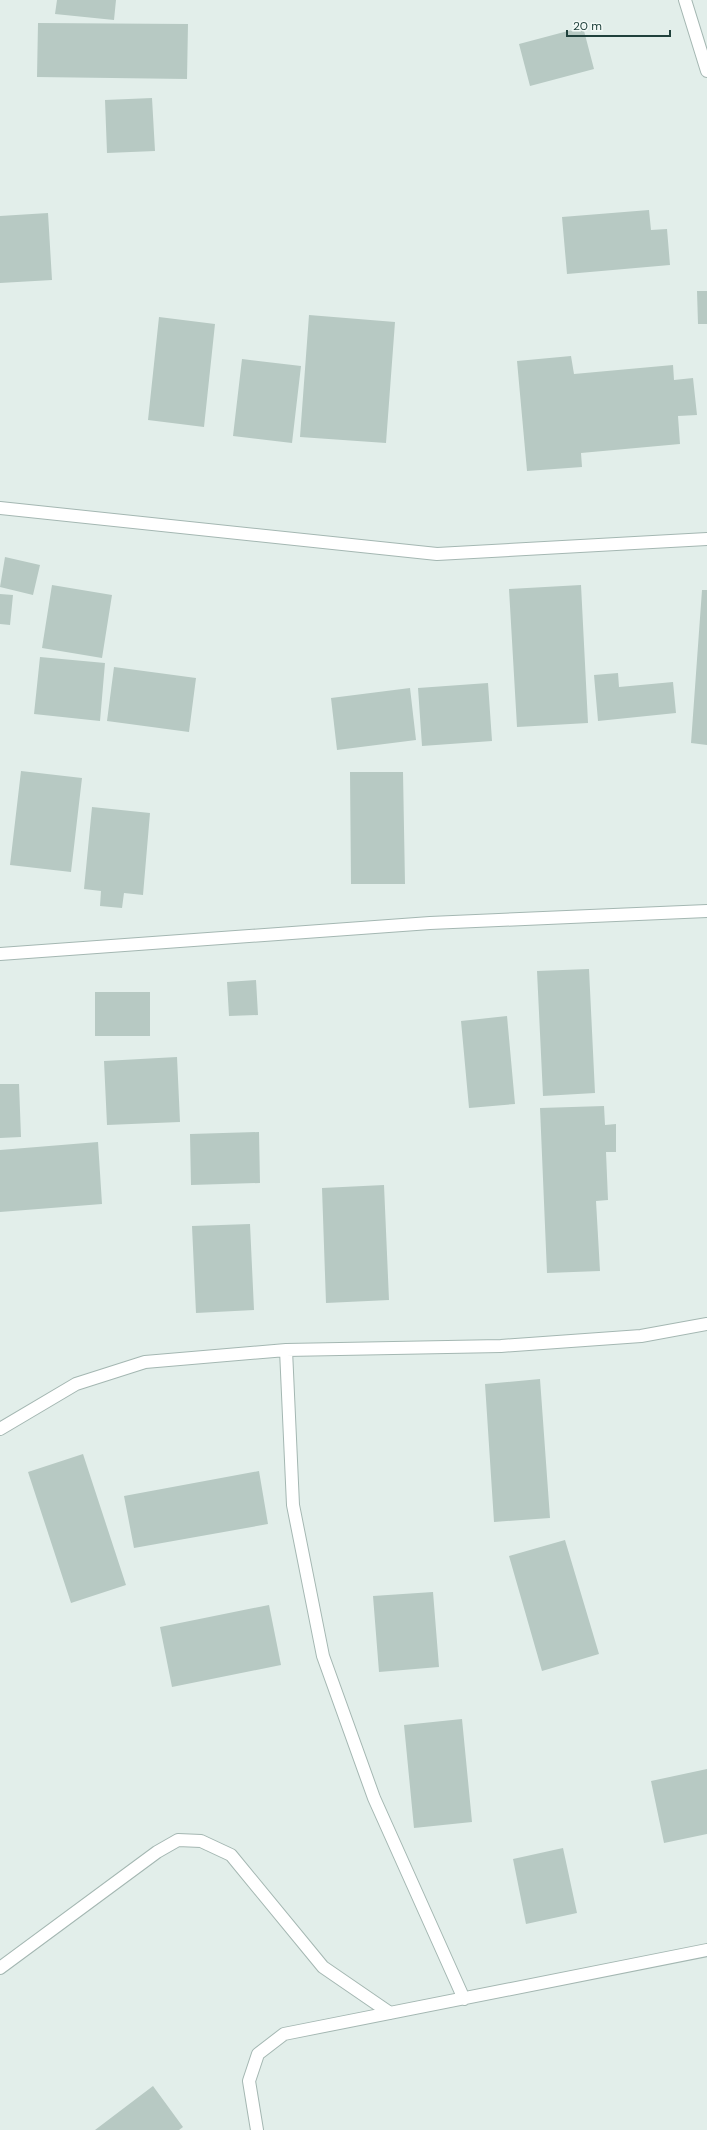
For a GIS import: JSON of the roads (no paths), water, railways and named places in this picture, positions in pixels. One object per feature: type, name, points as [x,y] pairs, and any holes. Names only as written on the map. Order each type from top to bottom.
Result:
[{"type":"street","points":[[685,0],[707,71]]},
{"type":"street","points":[[0,508],[437,554],[707,539]]},
{"type":"street","points":[[0,954],[430,923],[707,911]]},
{"type":"street","points":[[0,1429],[76,1384],[145,1362],[286,1350],[500,1346],[641,1336],[707,1324]]},
{"type":"street","points":[[286,1350],[292,1505],[323,1656],[374,1798],[464,1999]]},
{"type":"street","points":[[0,1968],[157,1852],[178,1840],[202,1841],[231,1855],[323,1967],[390,2013]]},
{"type":"street","points":[[256,2130],[249,2080],[258,2054],[284,2034],[707,1950]]}]
